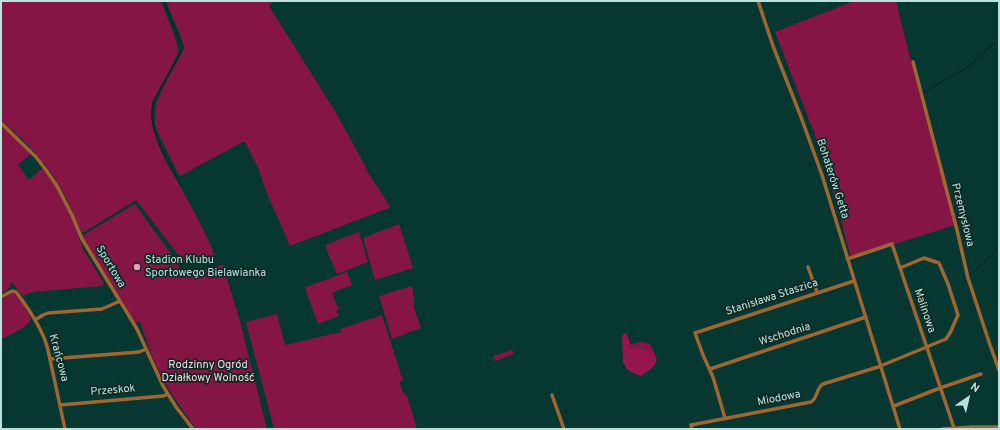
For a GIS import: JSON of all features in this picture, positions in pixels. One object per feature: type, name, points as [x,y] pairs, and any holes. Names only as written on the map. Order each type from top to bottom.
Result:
[{"type":"street","name":"Bohaterów Getta","points":[[758,1],[773,46],[800,112],[827,189],[900,429]]},
{"type":"street","name":"Przemysłowa","points":[[913,62],[968,278],[999,370]]},
{"type":"street","name":"Sportowa","points":[[1,123],[36,157],[62,194],[72,213],[82,239],[138,330],[157,375],[181,414],[193,429]]},
{"type":"street","name":"Malinowa","points":[[847,258],[892,244],[954,428]]},
{"type":"street","points":[[881,365],[946,339],[958,318],[958,312],[939,263],[924,258],[900,268]]},
{"type":"street","points":[[808,267],[817,292]]},
{"type":"street","name":"Stanisława Staszica","points":[[710,369],[703,355],[695,332],[854,280]]},
{"type":"street","name":"Krańcowa","points":[[1,297],[12,291],[16,292],[35,320],[46,341],[65,429]]},
{"type":"street","points":[[35,320],[46,314],[102,309],[120,301]]},
{"type":"street","name":"Wschodnia","points":[[710,369],[866,317]]},
{"type":"street","points":[[50,359],[139,352],[146,349]]},
{"type":"street","name":"Miodowa","points":[[692,427],[725,418],[811,402],[815,398],[819,387],[823,384],[881,365]]},
{"type":"street","points":[[710,369],[725,418]]},
{"type":"street","points":[[894,406],[980,374]]},
{"type":"street","name":"Przeskok","points":[[60,405],[163,396],[168,394]]},
{"type":"street","points":[[552,395],[564,429]]},
{"type":"street","points":[[942,429],[999,427]]},
{"type":"green space","points":[[1,1],[161,1],[178,49],[177,55],[152,102],[152,125],[163,156],[207,237],[214,257],[187,264],[183,261],[136,200],[86,231],[81,232],[57,181],[28,145],[1,120]]},
{"type":"green space","points":[[166,1],[273,1],[269,6],[335,111],[369,174],[389,205],[389,208],[290,246],[268,196],[258,168],[245,142],[180,176],[155,125],[156,104],[184,49],[184,45]]},
{"type":"green space","points":[[854,1],[896,1],[955,225],[851,258],[826,164],[775,32]]},
{"type":"green space","points":[[1,125],[31,154],[18,165],[28,179],[29,180],[43,168],[56,187],[73,221],[83,249],[104,283],[103,286],[33,292],[22,296],[12,282],[9,288],[1,294]]},
{"type":"green space","name":"Rodzinny Ogród Działkowy Wolność","points":[[135,204],[177,262],[182,274],[223,265],[240,321],[267,429],[196,429],[163,380],[152,356],[140,322],[136,323],[133,319],[82,236]]},
{"type":"green space","points":[[399,224],[413,268],[375,280],[363,238]]},
{"type":"green space","points":[[359,232],[368,262],[337,274],[325,245]]},
{"type":"green space","points":[[347,272],[352,285],[332,293],[339,310],[336,311],[339,316],[318,324],[306,291],[306,287]]},
{"type":"green space","points":[[412,286],[414,308],[421,328],[392,339],[379,296]]},
{"type":"green space","points":[[12,293],[18,297],[31,320],[22,329],[1,339],[1,300]]},
{"type":"green space","points":[[277,314],[285,345],[341,332],[340,329],[382,315],[403,381],[399,382],[404,394],[407,396],[417,429],[274,429],[246,322]]},
{"type":"green space","points":[[643,342],[650,344],[654,352],[645,351],[638,347],[630,350],[630,343]]},
{"type":"green space","points":[[512,350],[514,354],[495,361],[493,356]]},
{"type":"shaded area","points":[[625,333],[627,334],[629,340],[630,350],[638,347],[645,351],[653,351],[657,360],[654,366],[641,376],[631,372],[626,368],[623,362],[622,336]]},
{"type":"waterway","points":[[164,1],[181,44]]},
{"type":"waterway","points":[[924,92],[968,67],[991,46],[999,41]]},
{"type":"waterway","points":[[156,97],[182,50],[182,47]]},
{"type":"waterway","points":[[155,100],[152,122],[166,158]]},
{"type":"waterway","points":[[168,161],[181,185]]},
{"type":"waterway","points":[[970,276],[999,248]]},
{"type":"place","name":"Stadion Klubu Sportowego Bielawianka","points":[[137,267]]}]
